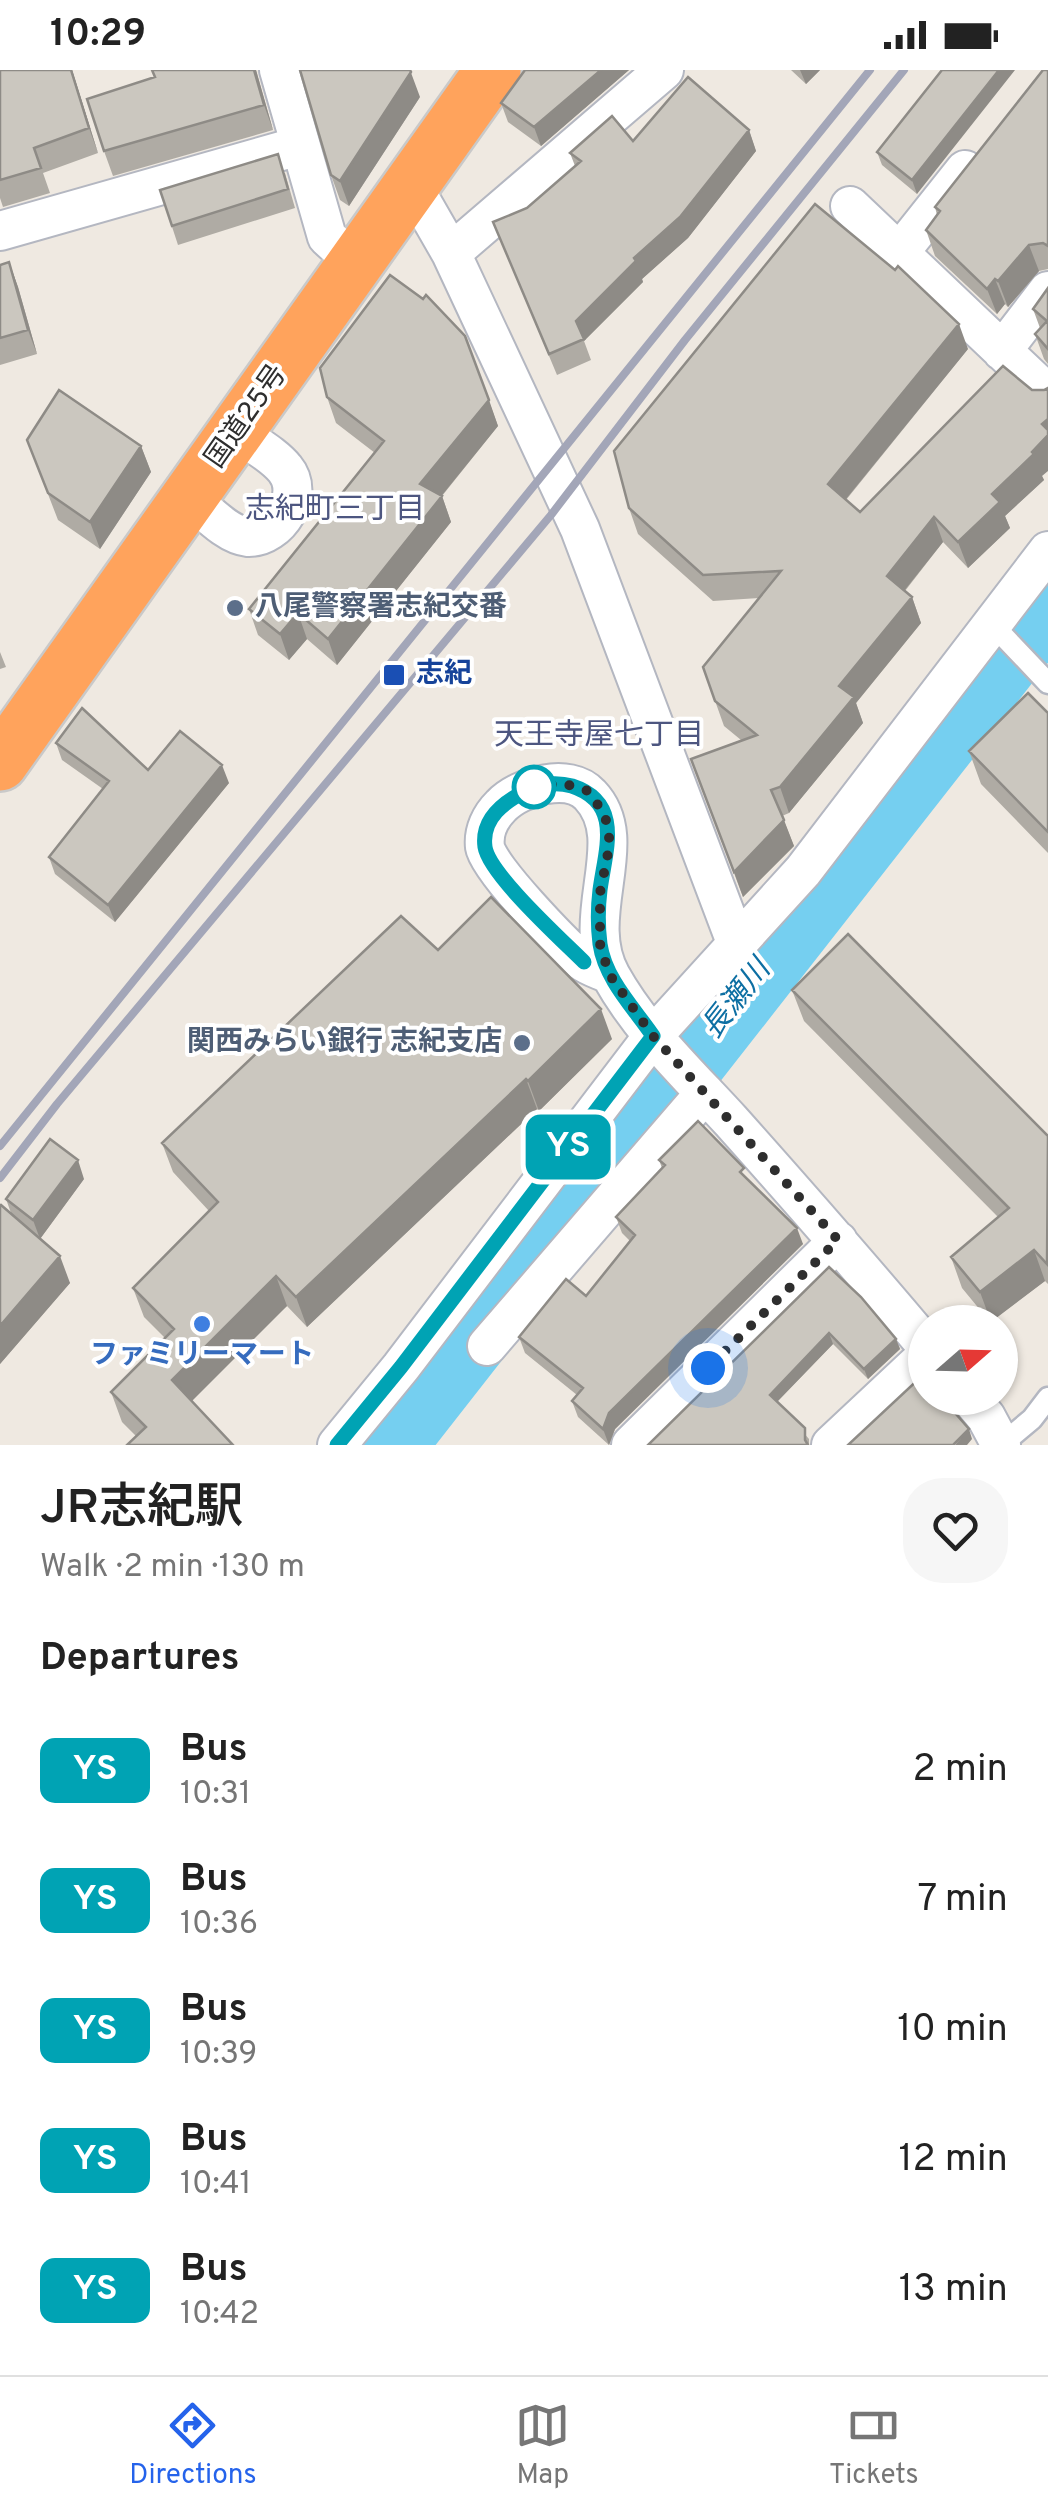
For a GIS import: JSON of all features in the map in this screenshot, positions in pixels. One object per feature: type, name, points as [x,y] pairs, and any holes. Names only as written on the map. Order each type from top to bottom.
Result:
[{"type":"highway","name":"国道25号","points":[[0,763],[493,70]]},
{"type":"street","points":[[279,70],[327,237],[357,264]]},
{"type":"street","points":[[451,253],[664,70]]},
{"type":"street","points":[[0,231],[299,146]]},
{"type":"street","points":[[899,253],[984,146]]},
{"type":"street","points":[[412,185],[451,253],[580,529],[737,944]]},
{"type":"street","points":[[850,206],[1048,394]]},
{"type":"street","points":[[1002,351],[1048,291]]},
{"type":"street","points":[[190,498],[234,533],[246,537],[272,528],[291,505],[294,494],[285,469],[236,430]]},
{"type":"street","points":[[337,1445],[653,1036],[803,871],[1048,551]]},
{"type":"street","points":[[609,974],[584,962],[496,870],[485,846],[489,820],[505,802],[534,787],[562,783],[588,791],[605,815],[610,843],[600,893],[600,944],[609,974],[653,1036],[838,1240],[908,1324]]},
{"type":"street","points":[[486,1346],[705,1092]]},
{"type":"street","points":[[631,1445],[838,1240]]},
{"type":"street","points":[[831,1445],[908,1372]]},
{"type":"street","points":[[984,1415],[1001,1445]]},
{"type":"lane","points":[[992,624],[1048,683]]},
{"type":"lane","points":[[1001,1445],[1048,1398]]},
{"type":"building","points":[[0,70],[71,70],[89,128],[34,148],[41,168],[0,180]]},
{"type":"building","points":[[152,70],[254,70],[264,105],[104,151],[87,99],[155,77]]},
{"type":"building","points":[[300,70],[411,72],[340,181],[331,175]]},
{"type":"building","points":[[525,70],[601,70],[534,127],[501,103]]},
{"type":"building","points":[[942,70],[999,70],[912,180],[877,152]]},
{"type":"building","points":[[1043,70],[1048,70],[1048,246],[1029,245],[987,289],[926,230],[940,211],[935,207]]},
{"type":"building","points":[[688,77],[749,130],[680,217],[634,258],[636,261],[576,321],[584,339],[549,354],[493,222],[527,208],[581,161],[570,153],[612,116],[633,141]]},
{"type":"building","points":[[278,154],[288,189],[172,226],[160,190]]},
{"type":"building","points":[[815,204],[895,270],[898,266],[959,324],[828,484],[860,512],[1003,366],[1032,390],[1048,388],[1048,419],[1042,424],[1048,435],[992,494],[1000,502],[958,542],[934,517],[887,576],[912,597],[839,686],[854,697],[780,787],[771,790],[784,820],[734,872],[691,759],[757,735],[715,701],[703,667],[781,571],[703,575],[629,508],[614,451]]},
{"type":"building","points":[[9,262],[28,330],[0,338],[0,265]]},
{"type":"building","points":[[390,275],[423,299],[426,295],[465,336],[489,400],[420,484],[442,496],[328,639],[298,613],[280,634],[249,609],[384,441],[327,397],[320,368]]},
{"type":"building","points":[[1048,288],[1048,349],[1035,334],[1047,321],[1033,309]]},
{"type":"building","points":[[59,390],[141,446],[90,522],[48,493],[27,440]]},
{"type":"building","points":[[1028,693],[1048,713],[1048,832],[969,751]]},
{"type":"building","points":[[82,708],[148,770],[180,731],[222,765],[108,905],[49,857],[109,781],[56,743]]},
{"type":"building","points":[[491,897],[601,1009],[296,1297],[276,1276],[172,1380],[233,1445],[127,1445],[146,1427],[111,1392],[174,1329],[133,1288],[218,1202],[162,1143],[401,916],[438,950]]},
{"type":"building","points":[[848,934],[1048,1136],[1047,1264],[1034,1250],[980,1292],[951,1257],[1009,1208],[792,990]]},
{"type":"building","points":[[698,1121],[744,1168],[740,1172],[797,1228],[609,1413],[603,1429],[572,1401],[583,1388],[519,1337],[566,1279],[586,1296],[635,1235],[616,1217],[665,1165],[659,1160]]},
{"type":"building","points":[[50,1139],[78,1160],[33,1220],[6,1199]]},
{"type":"building","points":[[0,1206],[60,1256],[0,1326]]},
{"type":"building","points":[[829,1267],[896,1339],[864,1369],[829,1333],[770,1395],[805,1428],[808,1445],[648,1445]]},
{"type":"building","points":[[908,1389],[908,1415],[957,1415],[969,1429],[955,1445],[848,1445]]},
{"type":"waterway","name":"長瀬川","points":[[388,1445],[1048,602]]},
{"type":"railway","points":[[0,1146],[870,70]]},
{"type":"railway","points":[[0,1178],[57,1104],[551,515],[685,340],[904,70]]},
{"type":"bus line","name":"YS","points":[[337,1445],[653,1036],[609,974],[600,944],[600,893],[610,843],[605,815],[588,791],[562,783],[534,787],[505,802],[489,820],[485,846],[496,870],[584,962]]},
{"type":"place","name":"八尾警察署志紀交番","points":[[235,608]]},
{"type":"place","name":"志紀","points":[[394,675]]},
{"type":"place","name":"関西みらい銀行 志紀支店","points":[[522,1043]]},
{"type":"place","name":"ファミリーマート","points":[[202,1324]]},
{"type":"district","name":"志紀町三丁目","points":[[335,510]]},
{"type":"district","name":"天王寺屋七丁目","points":[[599,736]]},
{"type":"route","points":[[534,787],[562,783],[588,791],[605,815],[610,843],[600,893],[600,944],[609,974],[653,1036],[838,1240],[708,1368]]}]
